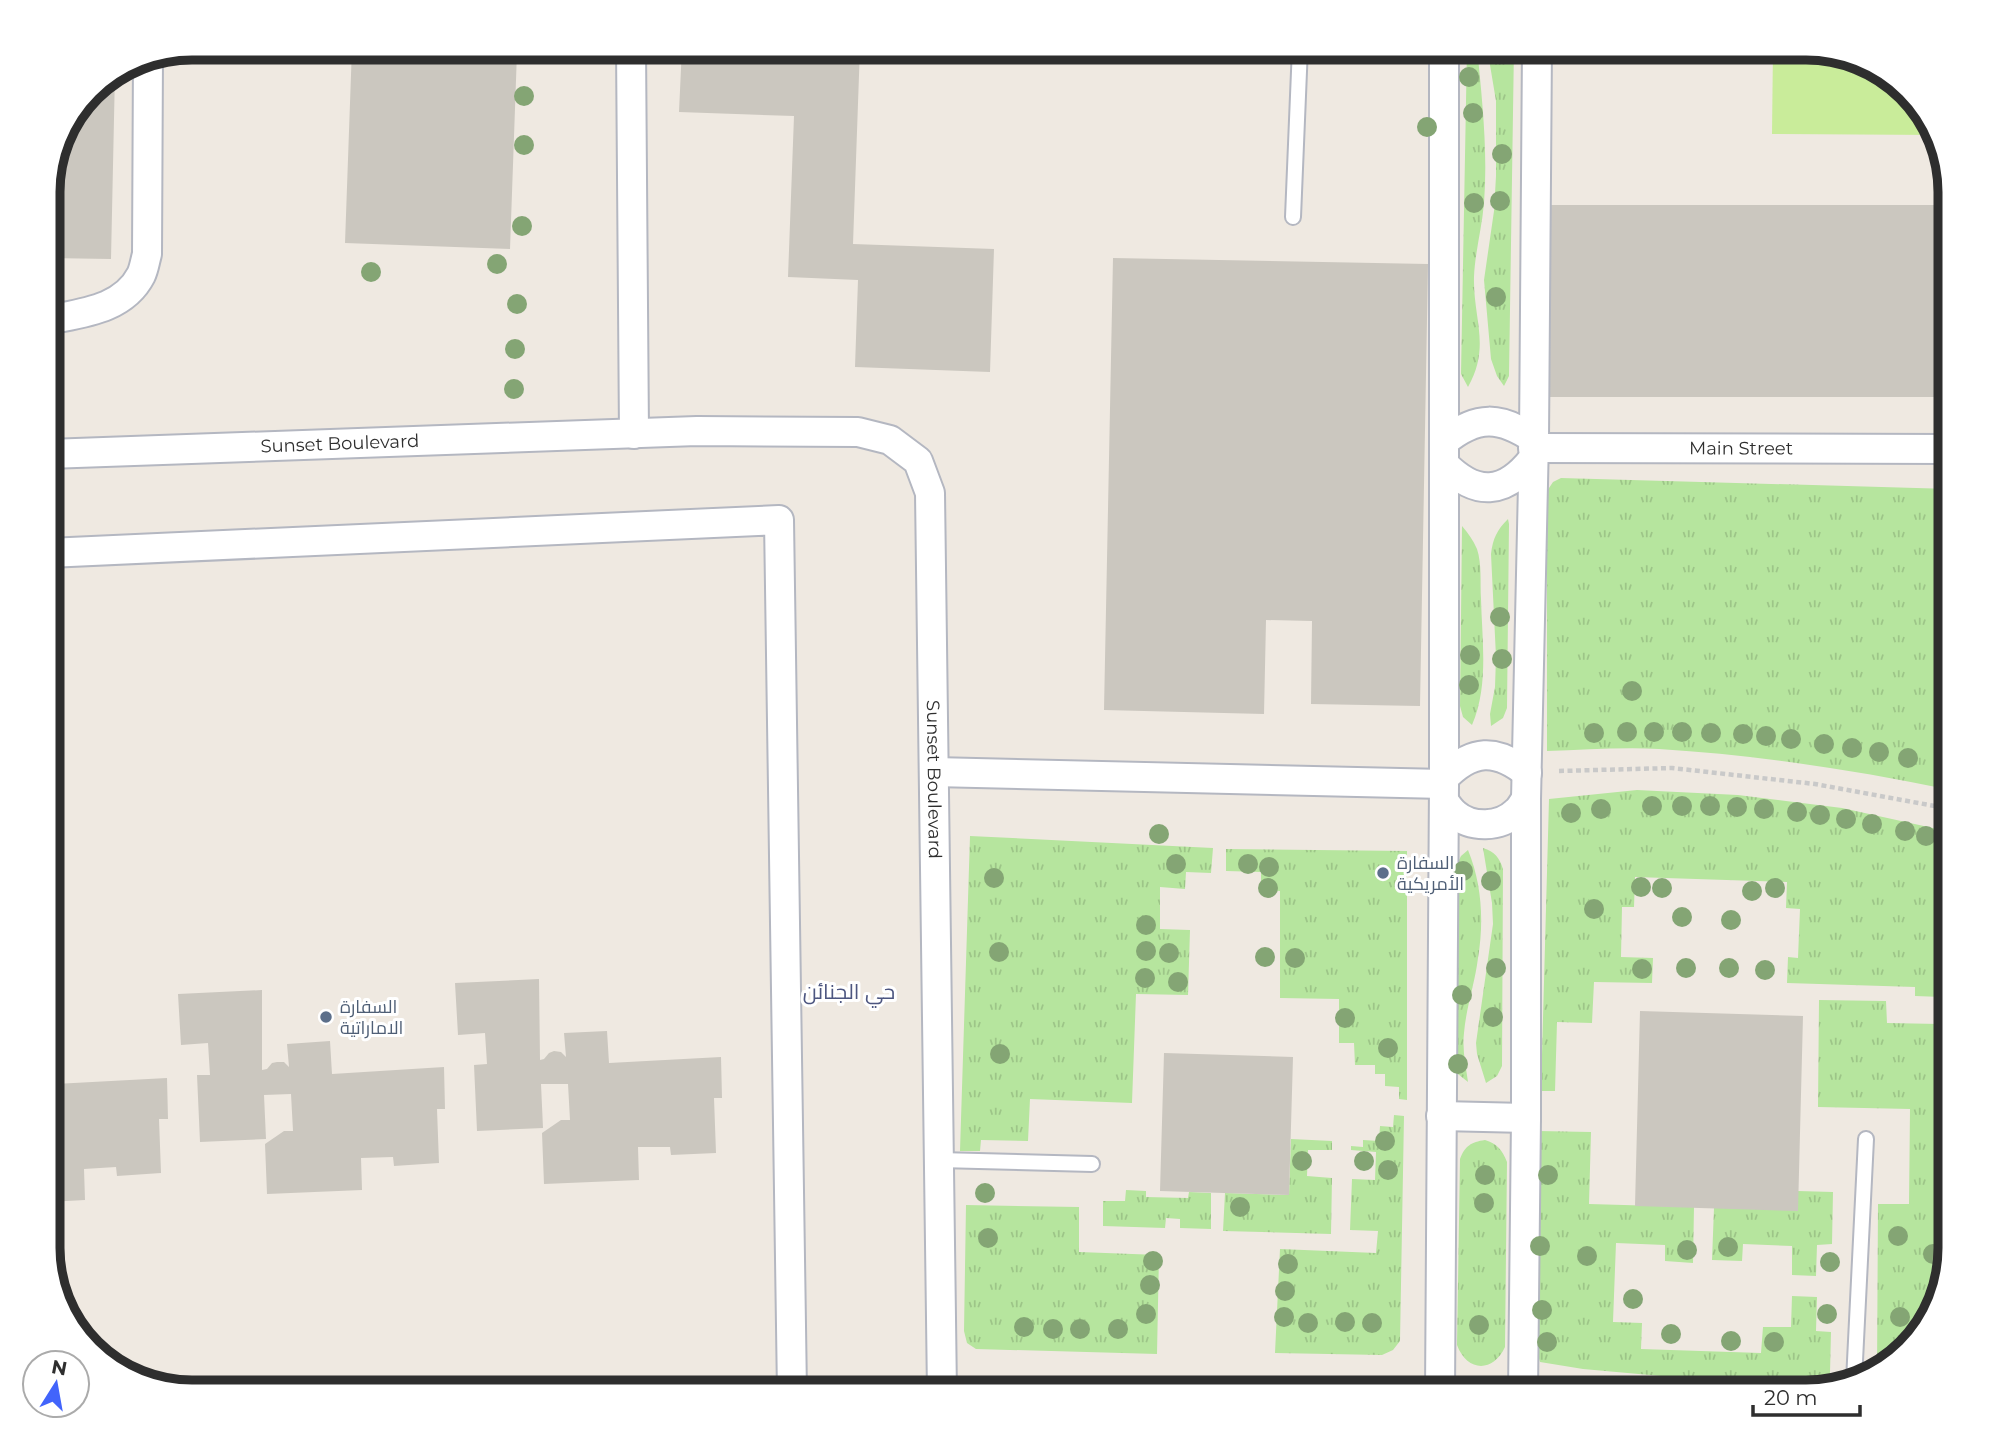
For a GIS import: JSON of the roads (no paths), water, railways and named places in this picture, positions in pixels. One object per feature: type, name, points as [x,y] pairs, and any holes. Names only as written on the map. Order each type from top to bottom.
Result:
[{"type":"street","points":[[631,60],[634,434]]},
{"type":"street","points":[[1440,1380],[1444,788],[1444,60]]},
{"type":"street","points":[[1523,1380],[1526,785],[1537,60]]},
{"type":"street","points":[[60,317],[116,302],[130,291],[141,275],[148,254],[148,67]]},
{"type":"street","points":[[1445,453],[1460,429],[1479,422],[1499,421],[1518,428],[1533,449]]},
{"type":"street","name":"Sunset Boulevard","points":[[60,454],[698,431],[858,432],[890,440],[918,461],[930,493],[942,1380]]},
{"type":"street","points":[[1445,453],[1456,476],[1472,485],[1490,487],[1507,483],[1522,472],[1533,449]]},
{"type":"street","name":"Main Street","points":[[1533,449],[1938,449]]},
{"type":"street","points":[[60,552],[779,520],[792,1380]]},
{"type":"street","points":[[1485,755],[1512,761],[1526,785],[1516,813],[1502,821],[1486,825],[1469,822],[1455,814],[1444,788],[1457,764],[1475,756],[1485,755]]},
{"type":"street","points":[[934,772],[1444,788]]},
{"type":"street","points":[[1441,1116],[1526,1118]]},
{"type":"lane","points":[[1293,217],[1299,60]]},
{"type":"lane","points":[[1854,1371],[1866,1139]]},
{"type":"lane","points":[[939,1160],[1092,1164]]},
{"type":"place","name":"السفارة الأمريكية","points":[[1383,873]]},
{"type":"place","name":"السفارة الاماراتية","points":[[326,1017]]},
{"type":"district","name":"حي الجنائن","points":[[849,991]]}]
